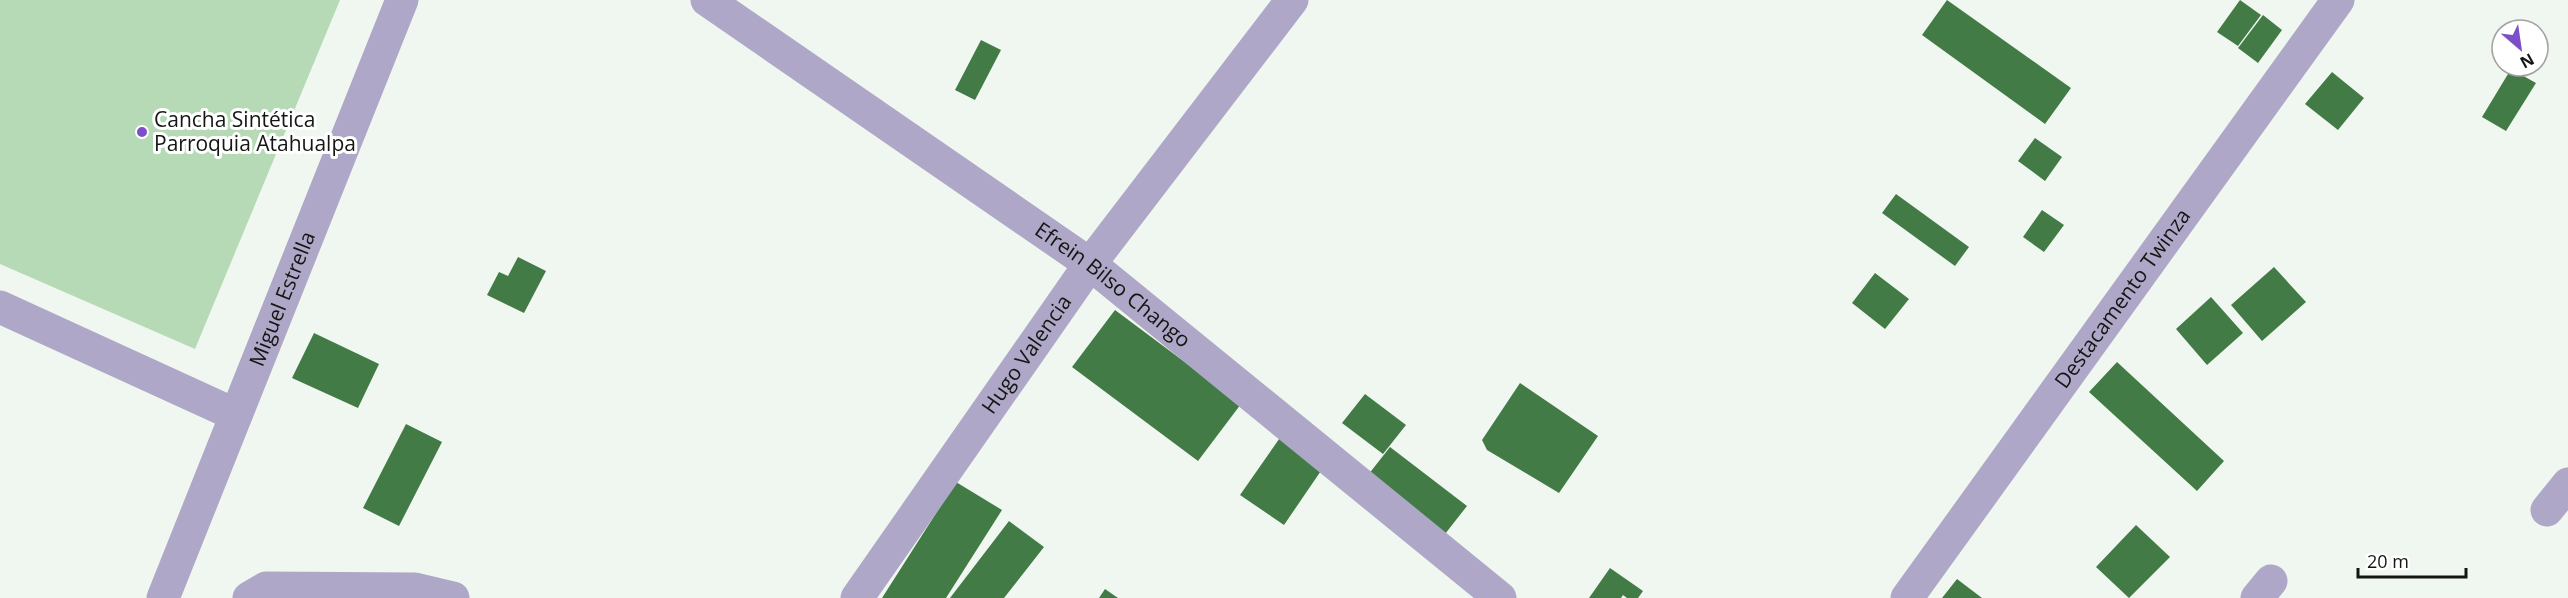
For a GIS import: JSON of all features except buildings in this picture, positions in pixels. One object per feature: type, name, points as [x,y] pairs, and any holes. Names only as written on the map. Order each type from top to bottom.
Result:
[{"type":"street","name":"Miguel Estrella","points":[[163,598],[402,0]]},
{"type":"street","name":"Efrein Bilso Chango","points":[[707,0],[1090,264],[1500,598]]},
{"type":"street","name":"Hugo Valencia","points":[[857,598],[1090,264],[1292,0]]},
{"type":"street","name":"Destacamento Twinza","points":[[1907,598],[2338,0]]},
{"type":"street","points":[[0,307],[236,415]]},
{"type":"street","points":[[2547,510],[2568,484]]},
{"type":"street","points":[[249,598],[266,588],[415,589],[453,598]]},
{"type":"green space","name":"Cancha Sintética Parroquia Atahualpa","points":[[0,0],[340,0],[195,349],[0,264]]},
{"type":"place","name":"Cancha Sintética Parroquia Atahualpa","points":[[142,132]]}]
